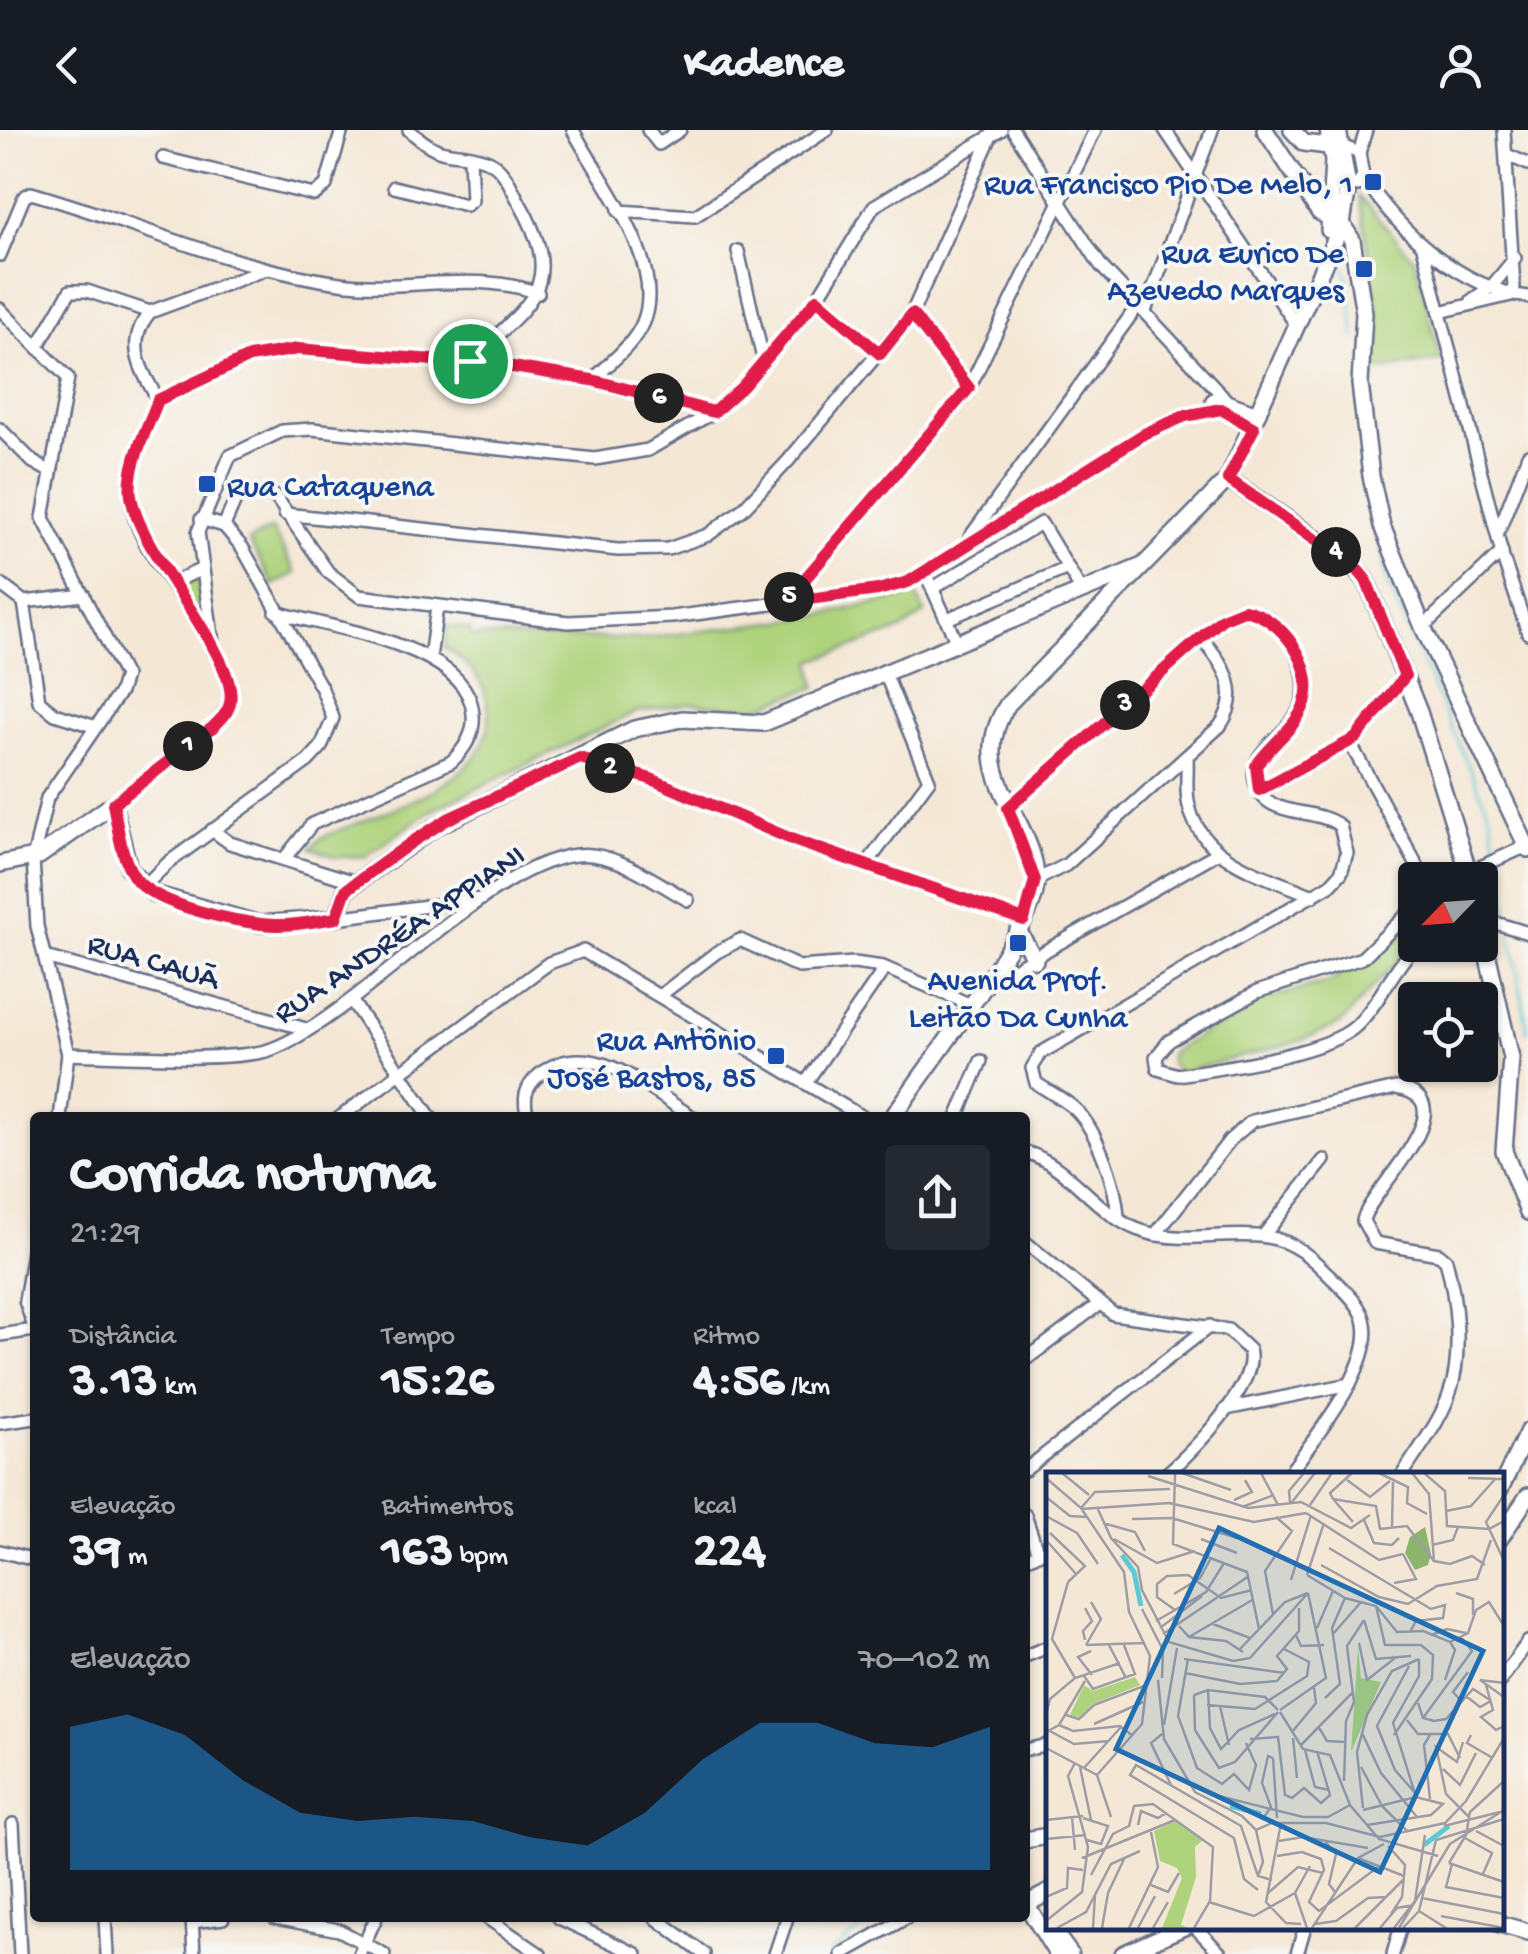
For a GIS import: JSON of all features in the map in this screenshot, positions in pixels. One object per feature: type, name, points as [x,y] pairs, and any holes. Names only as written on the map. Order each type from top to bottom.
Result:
[{"type":"street","points":[[163,158],[314,194],[326,185],[342,130]]},
{"type":"street","points":[[410,130],[439,154],[486,160],[502,172],[536,234],[542,258],[538,293],[470,361]]},
{"type":"street","points":[[573,130],[620,210],[645,265],[647,311],[636,336],[592,380]]},
{"type":"street","points":[[648,130],[659,144],[680,130]]},
{"type":"street","points":[[620,210],[695,216],[827,130]]},
{"type":"street","points":[[1013,130],[1101,266],[1205,378],[1218,401],[1257,421]]},
{"type":"street","points":[[785,602],[969,388],[1096,130]]},
{"type":"street","points":[[1164,130],[1297,326]]},
{"type":"street","points":[[968,540],[1142,308],[1212,130]]},
{"type":"street","points":[[1265,130],[1314,205],[1352,240],[1362,294],[1360,384],[1370,476],[1382,526],[1424,626],[1522,822],[1527,847],[1498,862]]},
{"type":"street","points":[[1292,130],[1304,143],[1359,153]]},
{"type":"street","points":[[1328,130],[1357,182],[1423,247],[1511,295]]},
{"type":"street","points":[[896,1112],[1021,925],[1035,880],[992,754],[1000,715],[1228,479],[1316,288],[1337,223],[1357,182],[1366,130]]},
{"type":"street","points":[[1504,130],[1516,279],[1511,295]]},
{"type":"street","points":[[214,651],[200,570],[201,519],[230,456],[282,432],[312,429],[611,459],[648,450],[714,412],[764,363],[817,299],[874,206],[996,132]]},
{"type":"street","points":[[285,514],[618,550],[685,545],[743,509],[912,314],[996,132]]},
{"type":"street","points":[[1336,146],[1337,223]]},
{"type":"street","points":[[1506,156],[1528,164]]},
{"type":"street","points":[[394,187],[466,205],[472,200],[470,158]]},
{"type":"street","points":[[0,255],[28,194],[268,269],[377,288],[490,282],[538,293]]},
{"type":"street","points":[[1423,247],[1502,552],[1528,633]]},
{"type":"street","points":[[738,251],[764,363]]},
{"type":"street","points":[[1470,302],[1492,286],[1515,258]]},
{"type":"street","points":[[0,864],[33,859],[113,804],[224,715],[230,704],[228,686],[214,651],[136,520],[130,483],[158,400],[135,350],[140,325],[150,312],[268,269]]},
{"type":"street","points":[[39,344],[70,290],[87,291],[150,312]]},
{"type":"street","points":[[1440,312],[1511,295],[1528,297]]},
{"type":"street","points":[[817,299],[880,354]]},
{"type":"street","points":[[0,309],[65,372],[70,387],[42,509],[45,528],[125,676],[120,692],[47,798],[33,859],[34,900],[68,1054],[61,1112]]},
{"type":"street","points":[[912,314],[969,388]]},
{"type":"street","points":[[158,400],[217,369],[280,350],[470,361],[592,380],[714,412]]},
{"type":"street","points":[[220,473],[240,489],[276,496],[285,514],[346,590],[359,596],[568,622],[672,617],[878,590],[926,573],[968,540],[1144,434],[1218,401]]},
{"type":"street","points":[[0,429],[49,471]]},
{"type":"street","points":[[1498,532],[1528,455]]},
{"type":"street","points":[[1228,479],[1356,568],[1366,580],[1405,676],[1465,862]]},
{"type":"street","points":[[224,526],[240,489]]},
{"type":"street","points":[[143,887],[212,830],[308,760],[330,729],[331,705],[242,547],[224,526],[201,519]]},
{"type":"street","points":[[933,588],[1038,523],[1046,525],[1080,588]]},
{"type":"street","points":[[1424,626],[1502,552]]},
{"type":"street","points":[[336,918],[343,894],[356,882],[448,819],[634,729],[701,719],[764,722],[1080,588],[1140,567]]},
{"type":"street","points":[[947,619],[1068,568]]},
{"type":"street","points":[[172,584],[200,570]]},
{"type":"street","points":[[926,573],[956,641]]},
{"type":"street","points":[[0,584],[24,602],[84,595]]},
{"type":"street","points":[[24,602],[39,701],[56,714],[94,726]]},
{"type":"street","points":[[430,658],[437,607]]},
{"type":"street","points":[[1008,808],[1222,619],[1250,611],[1277,626],[1300,662],[1307,684],[1305,703],[1256,766],[1259,790],[1272,805],[1328,818],[1344,832],[1347,854],[1340,873],[1313,896],[1041,1053],[1032,1069],[1036,1083],[1073,1107],[1089,1127],[1118,1218]]},
{"type":"street","points":[[276,612],[430,658],[460,678],[472,702],[472,730],[460,754],[441,768],[312,824],[284,859]]},
{"type":"street","points":[[1035,880],[1066,865],[1220,726],[1231,702],[1228,676],[1201,638]]},
{"type":"street","points":[[866,866],[929,780],[884,671]]},
{"type":"street","points":[[1259,790],[1350,742],[1405,676]]},
{"type":"street","points":[[1350,742],[1414,862]]},
{"type":"street","points":[[580,758],[651,779],[760,827],[1021,925],[1035,960]]},
{"type":"street","points":[[1187,758],[1189,808],[1219,852],[1232,862],[1313,896]]},
{"type":"street","points":[[113,804],[129,869],[143,887],[204,911],[247,922],[284,925],[485,898]]},
{"type":"street","points":[[212,830],[224,840],[356,882]]},
{"type":"street","points":[[980,988],[1219,852]]},
{"type":"street","name":"RUA ANDRÉA APPIANI","points":[[68,1054],[260,1052],[351,1000],[485,898],[550,862],[586,854],[625,865],[688,900]]},
{"type":"street","points":[[1398,924],[1362,958],[1257,992],[1169,1041],[1156,1058],[1158,1069],[1178,1076],[1337,1040],[1360,1022],[1402,962]]},
{"type":"street","points":[[1498,925],[1528,933]]},
{"type":"street","points":[[662,994],[717,952],[740,940],[799,967],[854,963],[885,968],[969,1004]]},
{"type":"street","points":[[348,1112],[566,954],[592,953],[855,1112]]},
{"type":"street","name":"RUA CAUÃ","points":[[45,956],[306,1029]]},
{"type":"street","points":[[1490,962],[1512,1058],[1504,1151],[1528,1212]]},
{"type":"street","points":[[807,1081],[885,968]]},
{"type":"street","points":[[351,1000],[427,1112]]},
{"type":"street","points":[[527,1112],[524,1095],[531,1082],[563,1060],[581,1058],[611,1067],[684,1112]]},
{"type":"street","points":[[960,1112],[981,1061]]},
{"type":"street","points":[[1155,1235],[1230,1140],[1252,1121],[1396,1088],[1414,1097],[1423,1112],[1424,1131],[1382,1186],[1363,1221],[1375,1243],[1439,1254],[1446,1260],[1456,1335],[1455,1371],[1449,1396],[1405,1472]]},
{"type":"street","points":[[1030,1154],[1043,1158],[1118,1218],[1155,1235],[1262,1236],[1303,1252],[1361,1310],[1366,1330],[1350,1384],[1290,1472]]},
{"type":"street","points":[[1262,1236],[1324,1160]]},
{"type":"street","points":[[1030,1249],[1098,1306],[1124,1317],[1210,1326],[1234,1333],[1252,1358],[1226,1409],[1193,1452],[1168,1472]]},
{"type":"street","points":[[30,1267],[24,1301],[30,1317]]},
{"type":"street","points":[[1030,1356],[1098,1306]]},
{"type":"street","points":[[1030,1466],[1210,1326]]},
{"type":"street","points":[[0,1334],[30,1331]]},
{"type":"street","points":[[1226,1409],[1350,1384]]},
{"type":"street","points":[[0,1424],[30,1419]]},
{"type":"street","points":[[1503,1483],[1528,1431]]},
{"type":"street","points":[[1503,1534],[1528,1496]]},
{"type":"street","points":[[1030,1525],[1043,1551]]},
{"type":"street","points":[[0,1551],[30,1559]]},
{"type":"street","points":[[1503,1677],[1528,1642]]},
{"type":"street","points":[[13,1824],[20,1954]]},
{"type":"street","points":[[1030,1910],[1057,1954]]},
{"type":"street","points":[[105,1922],[107,1954]]},
{"type":"street","points":[[192,1922],[194,1954]]},
{"type":"street","points":[[303,1922],[324,1925],[361,1948],[384,1954]]},
{"type":"street","points":[[361,1948],[374,1922]]},
{"type":"street","points":[[493,1922],[540,1954]]},
{"type":"street","points":[[568,1922],[636,1954]]},
{"type":"street","points":[[666,1922],[704,1954]]},
{"type":"street","points":[[775,1954],[786,1922]]},
{"type":"street","points":[[842,1954],[899,1922]]},
{"type":"street","points":[[1503,1925],[1528,1932]]},
{"type":"street","points":[[1052,1929],[1070,1954]]},
{"type":"street","points":[[1123,1954],[1158,1948],[1182,1929]]},
{"type":"street","points":[[1197,1929],[1220,1954]]},
{"type":"street","points":[[1297,1954],[1304,1929]]},
{"type":"street","points":[[1393,1954],[1400,1929]]},
{"type":"green space","points":[[1359,196],[1415,260],[1441,360],[1369,372],[1380,327]]},
{"type":"green space","points":[[272,529],[296,573],[273,585],[249,541]]},
{"type":"green space","points":[[197,576],[207,632],[176,585]]},
{"type":"green space","points":[[916,595],[925,613],[901,630],[812,661],[816,687],[754,708],[690,703],[636,712],[430,811],[366,856],[336,857],[311,848],[321,838],[427,794],[472,760],[485,739],[489,714],[485,692],[469,667],[444,647],[447,626],[470,629],[471,636],[640,639],[811,617]]},
{"type":"green space","points":[[1398,933],[1398,960],[1340,1024],[1297,1042],[1179,1073],[1170,1063],[1170,1053],[1259,1000],[1330,982]]},
{"type":"waterway","points":[[1276,130],[1283,143]]},
{"type":"waterway","points":[[1337,254],[1347,274],[1355,338]]},
{"type":"waterway","points":[[1381,544],[1385,578],[1491,816],[1497,853]]},
{"type":"waterway","points":[[1500,866],[1509,922]]},
{"type":"waterway","points":[[1511,935],[1528,1032]]},
{"type":"waterway","points":[[829,1954],[870,1922]]},
{"type":"place","name":"Rua Francisco Pio De Melo, 1","points":[[1373,182]]},
{"type":"place","name":"Rua Eurico De Azevedo Marques","points":[[1364,269]]},
{"type":"place","name":"Rua Cataquena","points":[[207,484]]},
{"type":"place","name":"Avenida Prof. Leitão Da Cunha","points":[[1018,943]]},
{"type":"place","name":"Rua Antônio José Bastos, 85","points":[[776,1056]]},
{"type":"route","points":[[817,299],[880,354],[912,314],[969,388],[785,602],[878,590],[908,582],[968,540],[1144,434],[1185,416],[1221,409],[1254,428],[1228,479],[1356,568],[1366,580],[1405,676],[1360,735],[1259,790],[1254,777],[1256,766],[1299,715],[1306,698],[1306,679],[1295,649],[1273,622],[1244,610],[1222,619],[1008,808],[1026,846],[1035,880],[1034,897],[1024,920],[796,841],[651,779],[580,758],[448,819],[412,842],[346,890],[336,918],[301,924],[260,924],[224,917],[148,891],[129,869],[113,804],[212,728],[230,704],[228,686],[214,651],[146,541],[131,499],[132,468],[158,400],[217,369],[280,350],[470,361],[592,380],[714,412],[743,386],[817,299]]}]
